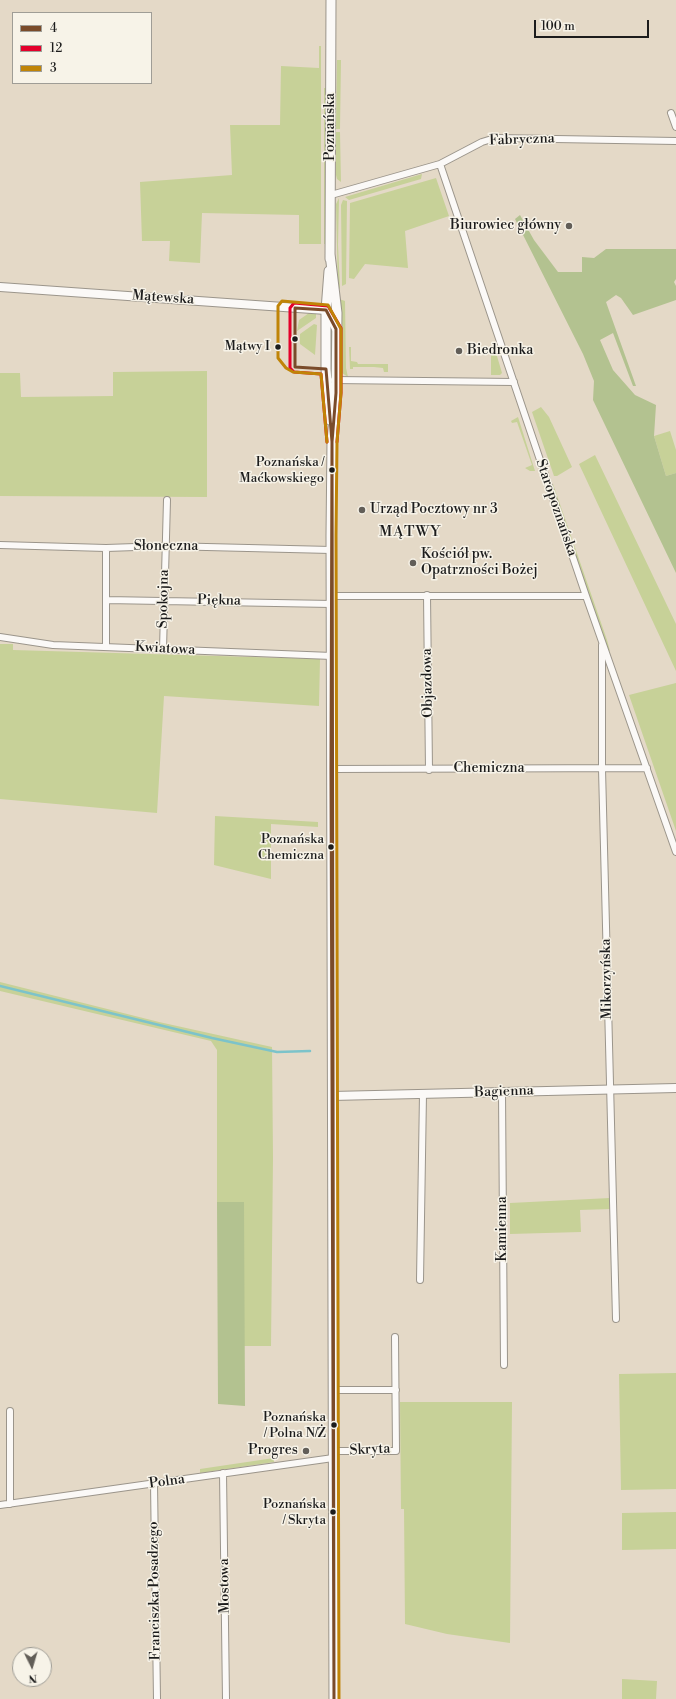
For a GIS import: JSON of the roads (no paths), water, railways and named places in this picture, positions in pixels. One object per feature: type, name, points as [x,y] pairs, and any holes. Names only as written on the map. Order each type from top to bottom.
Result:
[{"type":"main road","name":"Poznańska","points":[[331,0],[331,195],[330,254],[326,310],[326,380],[332,442]]},
{"type":"main road","name":"Poznańska","points":[[330,254],[335,294],[336,329],[336,380],[332,442],[331,550],[334,1699]]},
{"type":"street","points":[[671,113],[676,127]]},
{"type":"street","name":"Fabryczna","points":[[331,195],[440,164],[482,142],[495,138],[676,141]]},
{"type":"street","name":"Staropoznańska","points":[[440,164],[586,596],[676,852]]},
{"type":"street","name":"Mątewska","points":[[0,287],[326,310]]},
{"type":"street","points":[[335,294],[332,303],[326,310],[336,329]]},
{"type":"street","points":[[326,380],[514,382]]},
{"type":"street","name":"Spokojna","points":[[163,650],[166,500]]},
{"type":"street","name":"Słoneczna","points":[[0,545],[106,548],[165,546],[331,550]]},
{"type":"street","points":[[106,548],[106,646]]},
{"type":"street","points":[[332,600],[427,595],[586,596]]},
{"type":"street","name":"Objazdowa","points":[[427,595],[429,770]]},
{"type":"street","name":"Piękna","points":[[106,600],[332,600]]},
{"type":"street","name":"Kwiatowa","points":[[0,637],[53,645],[332,656]]},
{"type":"street","name":"Mikorzyńska","points":[[602,640],[602,768],[610,1090],[612,1099],[616,1319]]},
{"type":"street","points":[[601,675],[613,673]]},
{"type":"street","name":"Chemiczna","points":[[331,769],[429,770],[647,768]]},
{"type":"street","name":"Bagienna","points":[[332,1096],[676,1088]]},
{"type":"street","name":"Kamienna","points":[[502,1092],[504,1366]]},
{"type":"street","points":[[420,1280],[423,1094]]},
{"type":"street","name":"Skryta","points":[[333,1455],[396,1451],[395,1337]]},
{"type":"street","points":[[333,1390],[396,1390]]},
{"type":"street","points":[[10,1411],[10,1504]]},
{"type":"street","name":"Polna","points":[[0,1505],[223,1473],[333,1455]]},
{"type":"street","name":"Mostowa","points":[[223,1473],[226,1699]]},
{"type":"street","name":"Franciszka Posadzego","points":[[154,1483],[156,1699]]},
{"type":"waterway","points":[[0,986],[212,1038],[277,1052],[310,1051]]},
{"type":"place","name":"Biurowiec główny","points":[[569,226]]},
{"type":"place","name":"Mątwy I","points":[[278,347]]},
{"type":"place","name":"Biedronka","points":[[459,351]]},
{"type":"place","name":"Poznańska / Maćkowskiego","points":[[332,470]]},
{"type":"place","name":"Urząd Pocztowy nr 3","points":[[362,510]]},
{"type":"place","name":"Kościół pw. Opatrzności Bożej","points":[[413,563]]},
{"type":"place","name":"Poznańska Chemiczna","points":[[331,847]]},
{"type":"place","name":"Poznańska / Polna N/Ż","points":[[334,1425]]},
{"type":"place","name":"Progres","points":[[306,1451]]},
{"type":"place","name":"Poznańska / Skryta","points":[[333,1512]]},
{"type":"district","name":"MĄTWY","points":[[410,532]]}]
